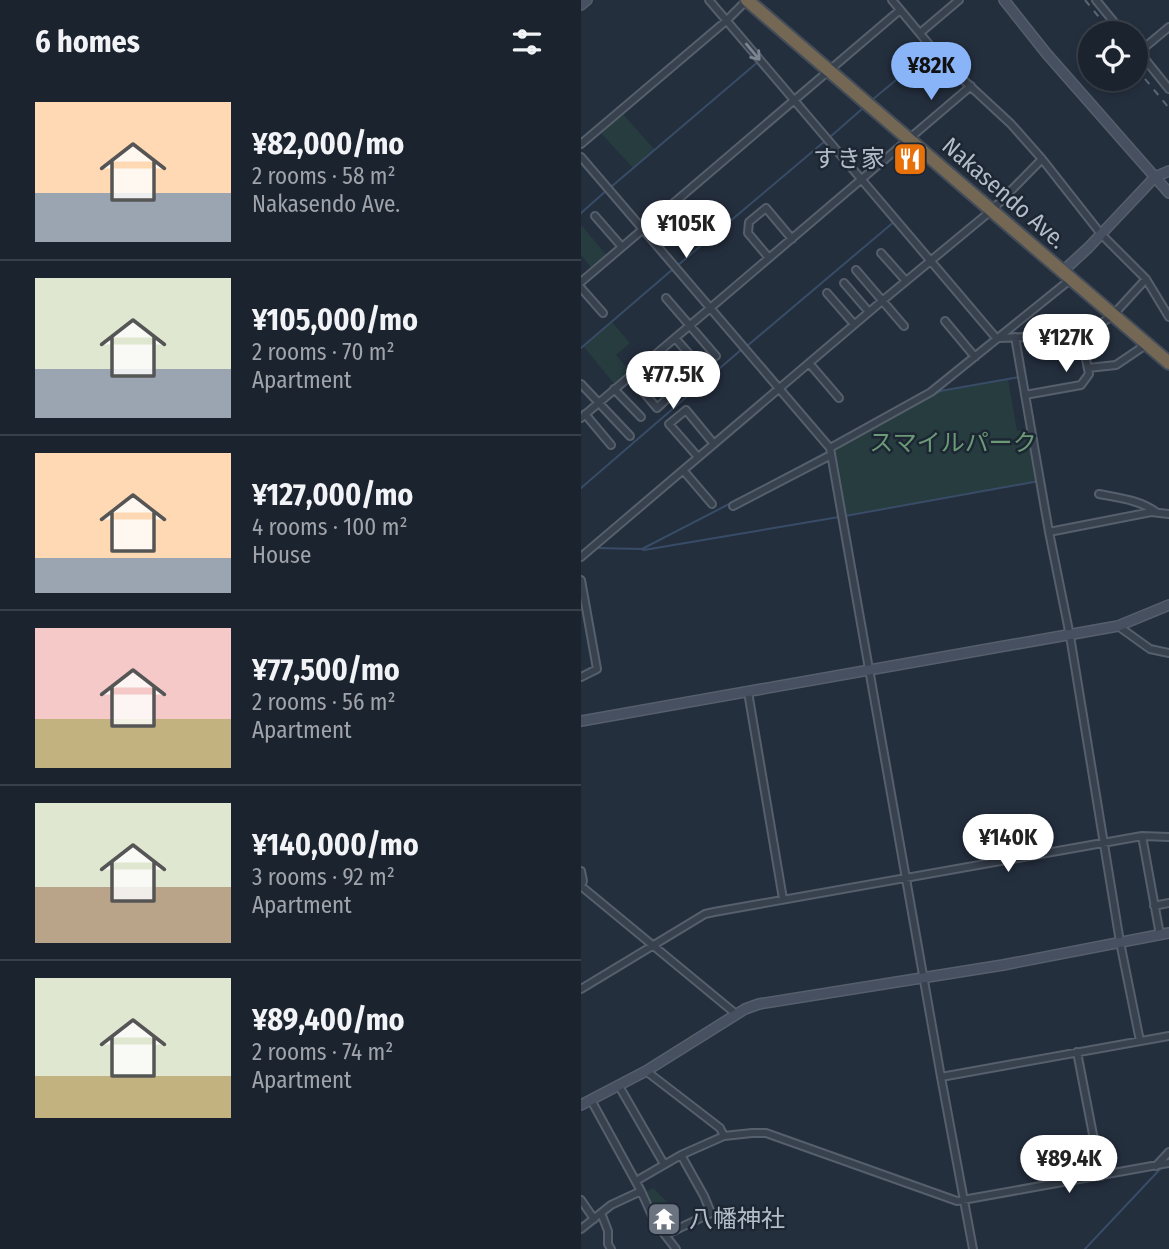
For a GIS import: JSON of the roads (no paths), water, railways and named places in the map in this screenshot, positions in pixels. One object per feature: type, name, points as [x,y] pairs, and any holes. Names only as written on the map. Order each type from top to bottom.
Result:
[{"type":"highway","name":"Nakasendo Ave.","points":[[747,0],[1169,363]]},
{"type":"street","points":[[581,5],[587,0]]},
{"type":"street","points":[[709,0],[997,338]]},
{"type":"street","points":[[581,144],[747,0]]},
{"type":"street","points":[[892,0],[942,61],[1011,124],[1042,159],[1101,234],[1146,279],[1169,317]]},
{"type":"street","points":[[920,33],[959,0]]},
{"type":"street","points":[[1004,0],[1169,192]]},
{"type":"street","points":[[1101,2],[1114,21]]},
{"type":"street","points":[[582,278],[900,10]]},
{"type":"street","points":[[1148,42],[1169,27]]},
{"type":"street","points":[[1148,63],[1169,89]]},
{"type":"street","points":[[611,445],[583,416],[971,86]]},
{"type":"street","points":[[581,157],[830,452],[973,1249]]},
{"type":"street","points":[[581,557],[882,300],[992,210],[1042,159]]},
{"type":"street","points":[[733,506],[931,392],[975,357],[1067,275],[1155,177],[1169,171]]},
{"type":"street","points":[[769,258],[748,233],[749,222],[766,208],[792,239]]},
{"type":"street","points":[[595,216],[622,247]]},
{"type":"street","points":[[881,253],[906,281]]},
{"type":"street","points":[[856,270],[904,326]]},
{"type":"street","points":[[997,338],[1081,335],[1113,315],[1146,279]]},
{"type":"street","points":[[844,283],[869,312]]},
{"type":"street","points":[[581,288],[603,313]]},
{"type":"street","points":[[827,293],[854,324]]},
{"type":"street","points":[[666,298],[716,356]]},
{"type":"street","points":[[945,321],[975,357]]},
{"type":"street","points":[[1025,395],[1081,385],[1089,374],[1081,335]]},
{"type":"street","points":[[1015,337],[1070,636],[1120,942],[1140,1041]]},
{"type":"street","points":[[675,338],[699,365]]},
{"type":"street","points":[[1088,368],[1116,365],[1147,344]]},
{"type":"street","points":[[630,376],[657,408],[673,393],[646,362]]},
{"type":"street","points":[[809,363],[839,398]]},
{"type":"street","points":[[581,384],[630,436]]},
{"type":"street","points":[[614,389],[641,417]]},
{"type":"street","points":[[698,457],[669,424],[686,410],[714,444]]},
{"type":"street","points":[[683,470],[712,504]]},
{"type":"street","points":[[1099,494],[1148,506],[1157,513]]},
{"type":"street","points":[[1049,532],[1151,512],[1169,514]]},
{"type":"street","points":[[581,580],[597,669],[581,677]]},
{"type":"street","points":[[581,721],[1070,636],[1118,626],[1169,605]]},
{"type":"street","points":[[1118,626],[1150,649],[1169,653]]},
{"type":"street","points":[[748,692],[783,899]]},
{"type":"street","points":[[581,1105],[646,1071],[745,1009],[781,1000],[924,978],[1164,934],[1154,906],[1142,836]]},
{"type":"street","points":[[581,989],[705,914],[1142,836],[1169,837]]},
{"type":"street","points":[[581,871],[581,886],[736,1014]]},
{"type":"street","points":[[1154,906],[1169,902]]},
{"type":"street","points":[[941,1077],[1169,1036]]},
{"type":"street","points":[[1077,1052],[1101,1176]]},
{"type":"street","points":[[646,1071],[720,1128],[724,1136]]},
{"type":"street","points":[[619,1086],[664,1164]]},
{"type":"street","points":[[591,1100],[636,1181],[655,1222],[676,1249]]},
{"type":"street","points":[[636,1181],[681,1155],[724,1136],[752,1133],[766,1133],[957,1201],[1169,1163]]},
{"type":"street","points":[[1156,1166],[1169,1152]]},
{"type":"street","points":[[665,1235],[711,1213],[705,1196],[681,1155]]},
{"type":"street","points":[[581,1229],[611,1205],[641,1191]]},
{"type":"street","points":[[581,1200],[594,1219]]},
{"type":"street","points":[[601,1213],[611,1249]]},
{"type":"waterway","points":[[872,100],[932,50]]},
{"type":"waterway","points":[[611,187],[759,61]]},
{"type":"waterway","points":[[830,137],[862,109]]},
{"type":"waterway","points":[[677,266],[825,141]]},
{"type":"waterway","points":[[581,213],[607,190]]},
{"type":"waterway","points":[[747,346],[895,221]]},
{"type":"waterway","points":[[581,348],[673,269]]},
{"type":"waterway","points":[[581,488],[742,349]]},
{"type":"waterway","points":[[877,425],[940,391],[1019,377]]},
{"type":"waterway","points":[[738,500],[829,451]]},
{"type":"waterway","points":[[845,516],[1039,481]]},
{"type":"waterway","points":[[596,548],[642,549],[733,502]]},
{"type":"waterway","points":[[642,549],[839,517]]},
{"type":"waterway","points":[[1085,1249],[1163,1166]]},
{"type":"railway","points":[[1085,0],[1102,21]]},
{"type":"railway","points":[[1148,83],[1169,108]]},
{"type":"place","name":"すき家","points":[[910,159]]},
{"type":"place","name":"八幡神社","points":[[664,1219]]},
{"type":"park label","name":"スマイルパーク","points":[[953,443]]}]
